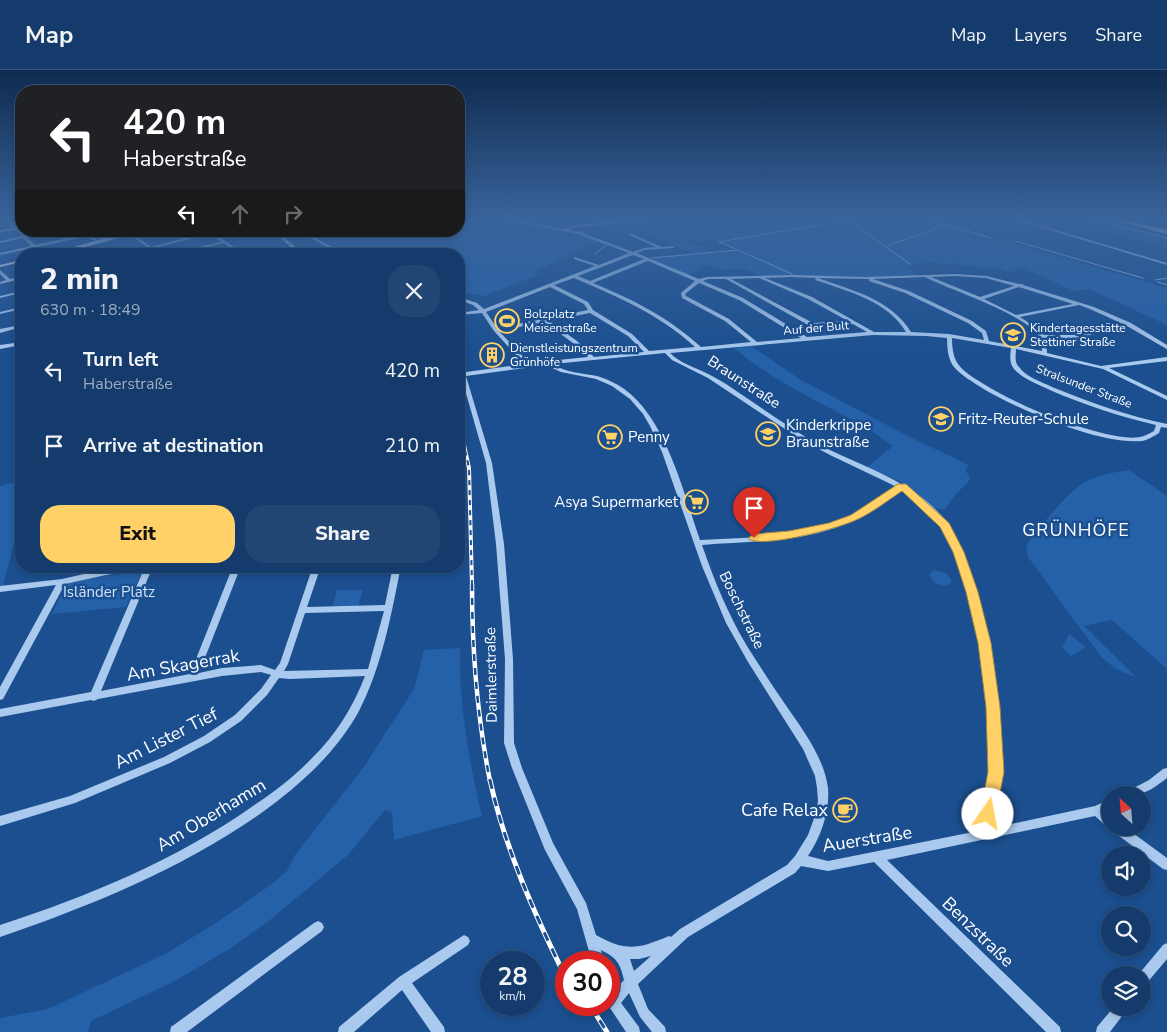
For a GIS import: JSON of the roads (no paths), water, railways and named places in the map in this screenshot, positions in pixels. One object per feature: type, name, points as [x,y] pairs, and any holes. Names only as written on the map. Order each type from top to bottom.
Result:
[{"type":"street","points":[[593,264],[599,266]]},
{"type":"street","points":[[465,313],[483,311],[605,264]]},
{"type":"street","points":[[589,282],[635,264]]},
{"type":"street","points":[[660,264],[741,298],[805,338]]},
{"type":"street","points":[[0,271],[9,281]]},
{"type":"street","points":[[755,343],[727,320],[684,297],[683,294],[700,280],[726,278],[758,276],[867,278],[970,275],[1021,285],[1079,304],[1129,324],[1167,347]]},
{"type":"street","points":[[574,276],[661,316],[678,328],[699,348]]},
{"type":"street","points":[[758,276],[810,298],[873,333]]},
{"type":"street","points":[[811,276],[893,312],[906,324],[910,334]]},
{"type":"street","points":[[925,276],[1016,316],[1042,337],[1045,347],[1044,354]]},
{"type":"street","points":[[726,278],[812,325],[855,322]]},
{"type":"street","points":[[867,278],[907,292],[970,322],[984,332],[987,342]]},
{"type":"street","points":[[0,283],[15,280]]},
{"type":"street","points":[[550,285],[586,302],[591,311],[630,335],[648,353]]},
{"type":"street","points":[[980,299],[1021,285]]},
{"type":"street","points":[[0,297],[15,293]]},
{"type":"street","points":[[465,300],[475,304],[483,311],[496,330],[528,365]]},
{"type":"street","points":[[1016,316],[1079,304]]},
{"type":"street","points":[[0,313],[15,309]]},
{"type":"street","points":[[496,330],[591,311]]},
{"type":"street","points":[[545,320],[575,342],[592,358]]},
{"type":"street","points":[[1042,337],[1074,337],[1129,324]]},
{"type":"street","points":[[0,331],[15,327]]},
{"type":"street","name":"Auf der Bult","points":[[465,374],[592,358],[873,333],[949,336],[1014,347],[1104,368],[1167,359]]},
{"type":"street","points":[[949,336],[950,352],[955,364],[962,372],[986,389],[1027,408],[1087,432],[1113,439],[1128,440],[1150,436],[1156,432],[1159,424]]},
{"type":"street","points":[[0,347],[15,345]]},
{"type":"street","name":"Stralsunder Straße","points":[[1014,347],[1013,362],[1017,369],[1026,376],[1113,411],[1167,426]]},
{"type":"street","name":"Braunstraße","points":[[666,351],[672,359],[711,378],[804,438],[902,487],[921,501],[945,525],[959,552],[985,643],[995,725],[996,772],[988,814],[994,832]]},
{"type":"street","name":"Boschstraße","points":[[549,363],[551,367],[591,376],[615,386],[637,403],[661,440],[709,575],[731,623],[810,752],[821,776],[822,800],[818,824],[815,834],[799,860]]},
{"type":"street","points":[[1104,368],[1167,398]]},
{"type":"street","name":"Daimlerstraße","points":[[465,387],[485,446],[492,477],[499,534],[508,651],[509,742],[530,802],[549,846],[582,907],[595,951]]},
{"type":"street","points":[[698,543],[789,535],[826,528],[854,517],[902,487]]},
{"type":"street","points":[[0,589],[62,582],[93,573]]},
{"type":"street","points":[[94,697],[145,573]]},
{"type":"street","points":[[194,677],[234,573]]},
{"type":"street","name":"Am Lister Tief","points":[[0,821],[71,800],[167,760],[207,739],[238,718],[264,692],[284,664],[315,573]]},
{"type":"street","name":"Am Oberhamm","points":[[0,932],[106,891],[182,855],[240,822],[305,771],[327,750],[344,728],[372,672],[377,659],[396,573]]},
{"type":"street","points":[[0,696],[62,582]]},
{"type":"street","points":[[302,610],[388,608]]},
{"type":"street","name":"Am Skagerrak","points":[[0,713],[194,677],[261,668],[277,674],[372,672]]},
{"type":"street","points":[[1147,786],[1167,772]]},
{"type":"street","name":"Auerstraße","points":[[799,860],[828,866],[1101,808]]},
{"type":"street","points":[[1096,811],[1101,815]]},
{"type":"street","points":[[1129,836],[1167,865]]},
{"type":"street","name":"Benzstraße","points":[[876,857],[1055,1032]]},
{"type":"street","points":[[620,952],[636,955],[651,951],[785,872],[799,860]]},
{"type":"street","points":[[176,1032],[318,927]]},
{"type":"street","points":[[620,990],[631,982],[684,933]]},
{"type":"street","points":[[592,939],[615,951]]},
{"type":"street","points":[[344,1032],[403,981],[464,941]]},
{"type":"street","points":[[1151,969],[1167,949]]},
{"type":"street","points":[[620,956],[627,966],[631,982],[644,1013],[660,1032]]},
{"type":"street","points":[[403,981],[439,1032]]},
{"type":"street","points":[[620,1010],[634,1032]]},
{"type":"street","points":[[1102,1032],[1115,1016]]},
{"type":"waterway","points":[[769,264],[792,274]]},
{"type":"waterway","points":[[1094,264],[1143,278]]},
{"type":"waterway","points":[[1155,280],[1167,278]]},
{"type":"waterway","points":[[1158,282],[1167,285]]},
{"type":"railway","points":[[465,450],[469,468],[472,585]]},
{"type":"railway","points":[[472,584],[476,683],[490,781]]},
{"type":"railway","points":[[490,780],[512,856],[555,955]]},
{"type":"railway","points":[[597,1016],[607,1032]]},
{"type":"place","name":"Bolzplatz Meisenstraße","points":[[507,321]]},
{"type":"place","name":"Kindertagesstätte Stettiner Straße","points":[[1013,335]]},
{"type":"place","name":"Dienstleistungszentrum Grünhöfe","points":[[492,355]]},
{"type":"place","name":"Fritz-Reuter-Schule","points":[[941,419]]},
{"type":"place","name":"Kinderkrippe Braunstraße","points":[[768,434]]},
{"type":"place","name":"Penny","points":[[610,437]]},
{"type":"place","name":"Asya Supermarket","points":[[696,502]]},
{"type":"place","name":"Cafe Relax","points":[[845,810]]},
{"type":"district","name":"GRÜNHÖFE","points":[[1076,530]]},
{"type":"park label","name":"Isländer Platz","points":[[109,592]]}]
